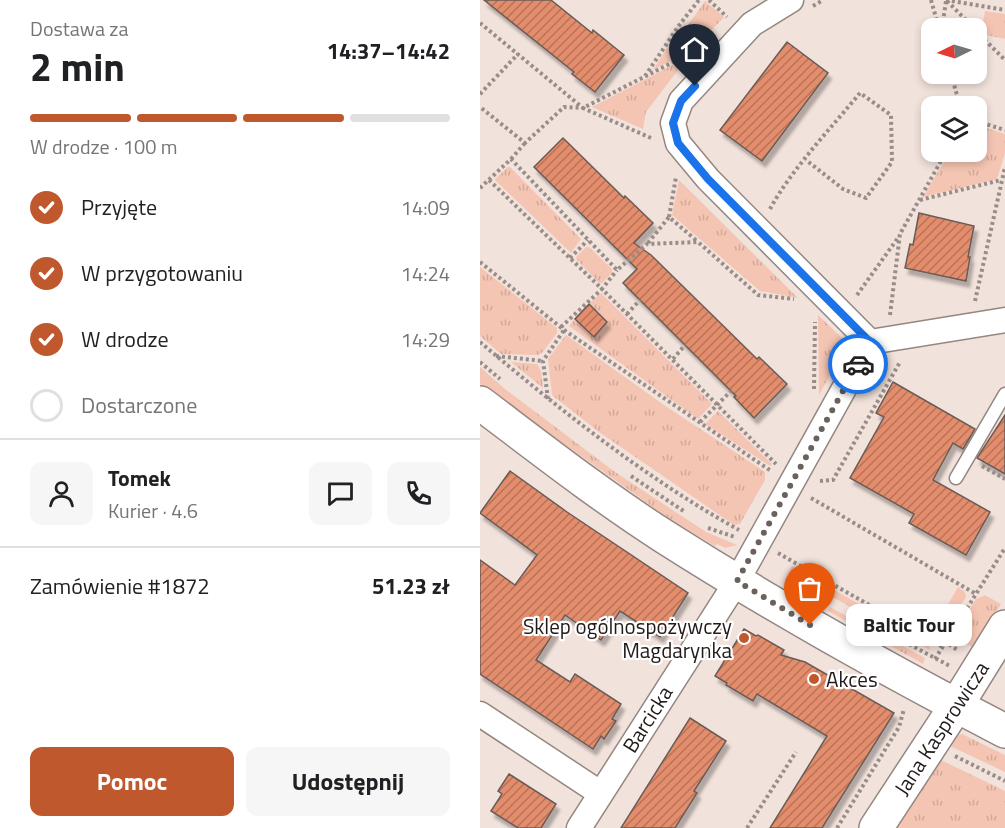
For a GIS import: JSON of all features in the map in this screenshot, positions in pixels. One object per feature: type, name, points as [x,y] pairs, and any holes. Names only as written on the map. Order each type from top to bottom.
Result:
[{"type":"street","points":[[797,6],[752,24],[681,101],[673,123],[678,143],[708,179],[870,342],[1005,320]]},
{"type":"street","name":"Barcicka","points":[[579,828],[737,581],[870,342]]},
{"type":"street","points":[[492,393],[593,488],[664,536],[829,636],[1005,731]]},
{"type":"street","name":"Jana Kasprowicza","points":[[876,828],[1005,627]]},
{"type":"street","points":[[480,714],[600,793]]},
{"type":"lane","points":[[956,478],[1005,394]]},
{"type":"path","points":[[645,77],[699,0]]},
{"type":"path","points":[[709,0],[730,20]]},
{"type":"path","points":[[797,6],[823,0]]},
{"type":"path","points":[[931,0],[937,18]]},
{"type":"path","points":[[942,18],[946,0],[963,18]]},
{"type":"path","points":[[946,0],[1005,10]]},
{"type":"path","points":[[480,22],[583,108],[564,107],[480,188]]},
{"type":"path","points":[[987,42],[1005,60]]},
{"type":"path","points":[[480,94],[518,54]]},
{"type":"path","points":[[768,216],[780,192],[860,93],[891,115],[892,162],[866,198],[843,189],[806,160]]},
{"type":"path","points":[[480,107],[525,143]]},
{"type":"path","points":[[987,124],[1005,130]]},
{"type":"path","points":[[511,159],[617,270]]},
{"type":"path","points":[[852,302],[900,234],[941,162]]},
{"type":"path","points":[[974,307],[1005,167]]},
{"type":"path","points":[[548,400],[543,360],[563,329],[617,270],[647,244],[669,217],[677,170]]},
{"type":"path","points":[[489,180],[719,404],[779,466]]},
{"type":"path","points":[[920,200],[1002,180]]},
{"type":"path","points":[[669,217],[758,295],[803,300]]},
{"type":"path","points":[[889,322],[900,234]]},
{"type":"path","points":[[570,258],[588,240]]},
{"type":"path","points":[[647,244],[698,242]]},
{"type":"path","points":[[480,262],[563,329],[775,474]]},
{"type":"path","points":[[627,314],[640,300]]},
{"type":"path","points":[[814,400],[815,313]]},
{"type":"path","points":[[480,342],[548,400],[756,546]]},
{"type":"path","points":[[673,359],[685,345]]},
{"type":"path","points":[[813,482],[833,480],[906,352]]},
{"type":"path","points":[[496,356],[543,360]]},
{"type":"path","points":[[480,362],[492,393]]},
{"type":"path","points":[[700,422],[731,391]]},
{"type":"path","points":[[967,458],[1005,479]]},
{"type":"path","points":[[629,475],[688,514]]},
{"type":"path","points":[[805,495],[976,594]]},
{"type":"path","points":[[707,527],[756,546],[941,646]]},
{"type":"path","points":[[932,664],[941,646],[1005,548]]},
{"type":"path","points":[[879,628],[957,669]]},
{"type":"path","points":[[837,828],[899,727],[907,704]]},
{"type":"path","points":[[747,828],[796,752]]},
{"type":"path","points":[[950,753],[1005,781]]},
{"type":"green space","points":[[705,1],[724,17],[695,48],[653,70],[681,26],[686,28]]},
{"type":"green space","points":[[985,11],[1005,14],[1005,39],[987,35],[987,18],[984,18]]},
{"type":"green space","points":[[688,57],[646,112],[643,129],[592,107]]},
{"type":"green space","points":[[987,128],[1005,134],[1005,153],[997,179],[923,197],[944,162],[987,162]]},
{"type":"green space","points":[[508,167],[581,239],[571,253],[496,181],[495,179]]},
{"type":"green space","points":[[679,180],[798,298],[760,291],[672,215]]},
{"type":"green space","points":[[586,247],[589,247],[612,269],[612,273],[602,283],[599,283],[577,260],[576,257]]},
{"type":"green space","points":[[480,267],[557,328],[557,333],[543,352],[538,355],[501,354],[480,336]]},
{"type":"green space","points":[[601,293],[712,404],[698,419],[569,326],[575,319],[594,337],[607,322],[589,304]]},
{"type":"green space","points":[[818,315],[842,338],[845,348],[819,395]]},
{"type":"green space","points":[[566,335],[664,405],[765,472],[765,480],[740,524],[734,525],[599,432],[552,395],[548,359]]},
{"type":"green space","points":[[511,362],[537,364],[541,371],[543,388]]},
{"type":"green space","points":[[480,367],[505,389],[615,472],[706,532],[737,545],[725,548],[717,544],[715,546],[667,517],[480,384]]},
{"type":"green space","points":[[718,411],[772,464],[770,466],[705,424]]},
{"type":"green space","points":[[792,566],[929,644],[930,650],[788,573]]},
{"type":"green space","points":[[958,587],[965,592],[966,597],[941,637],[934,638],[930,635]]},
{"type":"green space","points":[[985,595],[1001,604],[974,648],[957,638],[956,631],[976,599]]},
{"type":"green space","points":[[830,607],[925,658],[923,664],[828,611]]},
{"type":"green space","points":[[962,734],[1005,755],[1005,772],[948,745],[954,736]]},
{"type":"green space","points":[[939,759],[1005,791],[1005,828],[896,828]]},
{"type":"building","points":[[484,0],[551,0],[624,55],[595,92],[572,74],[574,72]]},
{"type":"building","points":[[787,42],[828,73],[762,161],[720,130]]},
{"type":"building","points":[[563,138],[653,223],[634,243],[651,255],[757,359],[759,357],[787,384],[754,418],[734,397],[736,396],[623,283],[637,269],[534,167]]},
{"type":"building","points":[[919,213],[974,226],[966,281],[905,268],[910,244],[913,245]]},
{"type":"building","points":[[589,304],[607,322],[594,337],[575,319]]},
{"type":"building","points":[[893,382],[975,429],[963,449],[953,443],[933,480],[990,512],[966,555],[909,523],[914,514],[850,478],[884,417],[876,413]]},
{"type":"building","points":[[1005,415],[1005,474],[977,458]]},
{"type":"building","points":[[510,471],[688,593],[660,637],[620,611],[601,640],[565,615],[536,660],[570,682],[575,674],[621,704],[612,719],[616,721],[604,739],[601,736],[593,749],[480,674],[480,560],[515,585],[537,555],[480,513]]},
{"type":"building","points":[[744,629],[784,650],[781,655],[805,662],[894,713],[822,828],[770,828],[827,736],[757,694],[753,701],[715,676]]},
{"type":"building","points":[[690,718],[726,741],[694,791],[697,793],[675,828],[621,828]]},
{"type":"building","points":[[509,774],[556,804],[541,828],[518,828],[491,811],[502,794],[498,791]]},
{"type":"way so far","points":[[810,625],[737,581],[858,364]]},
{"type":"place","name":"Baltic Tour","points":[[810,625]]},
{"type":"place","name":"Sklep ogólnospożywczy Magdarynka","points":[[744,638]]},
{"type":"place","name":"Akces","points":[[814,679]]},
{"type":"route","points":[[695,86],[681,101],[673,123],[678,143],[708,179],[870,342],[858,364]]}]
